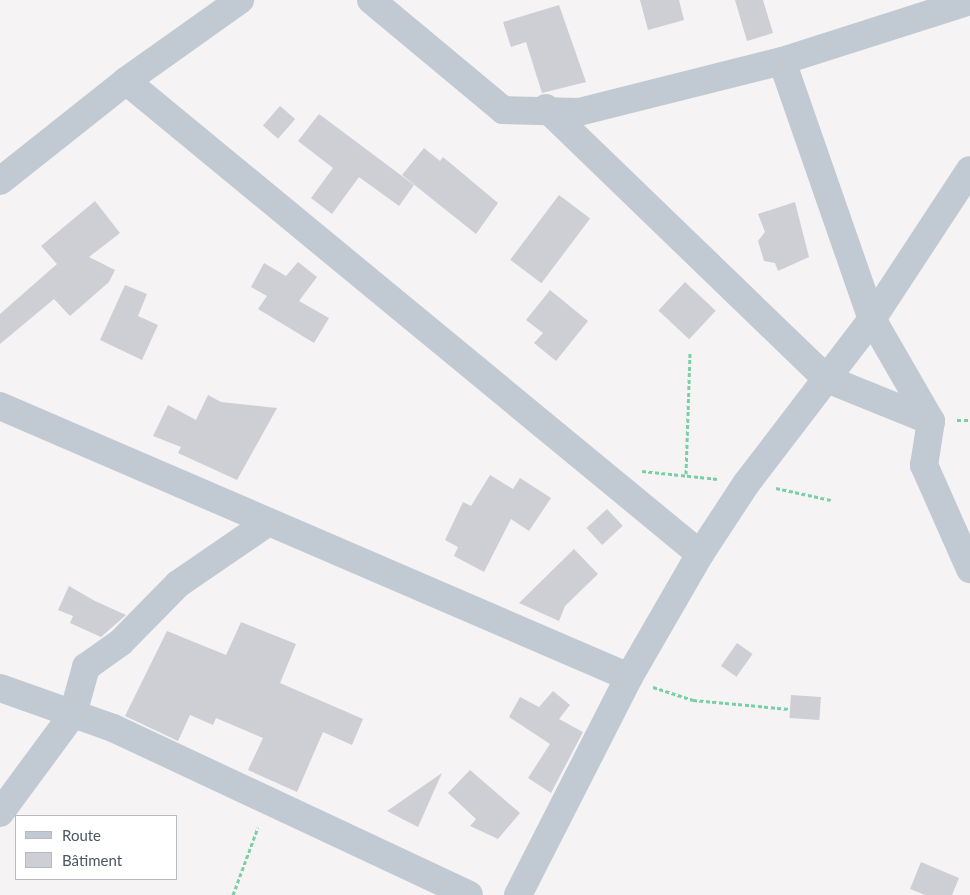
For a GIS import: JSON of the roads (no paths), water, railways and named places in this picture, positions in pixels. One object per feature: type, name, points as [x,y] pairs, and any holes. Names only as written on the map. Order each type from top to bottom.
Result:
[{"type":"street","points":[[0,181],[126,81],[240,0]]},
{"type":"street","points":[[371,0],[503,110],[546,108],[579,112],[782,61],[970,2]]},
{"type":"street","points":[[782,61],[872,319],[931,421],[924,464],[970,569]]},
{"type":"street","points":[[126,81],[700,554]]},
{"type":"street","points":[[546,108],[827,379],[931,421]]},
{"type":"street","points":[[518,895],[629,677],[700,554],[746,484],[872,319],[970,170]]},
{"type":"street","points":[[0,406],[629,677]]},
{"type":"street","points":[[0,813],[73,714],[86,667],[120,642],[178,584],[268,523]]},
{"type":"street","points":[[0,688],[113,728],[265,802],[468,895]]}]
